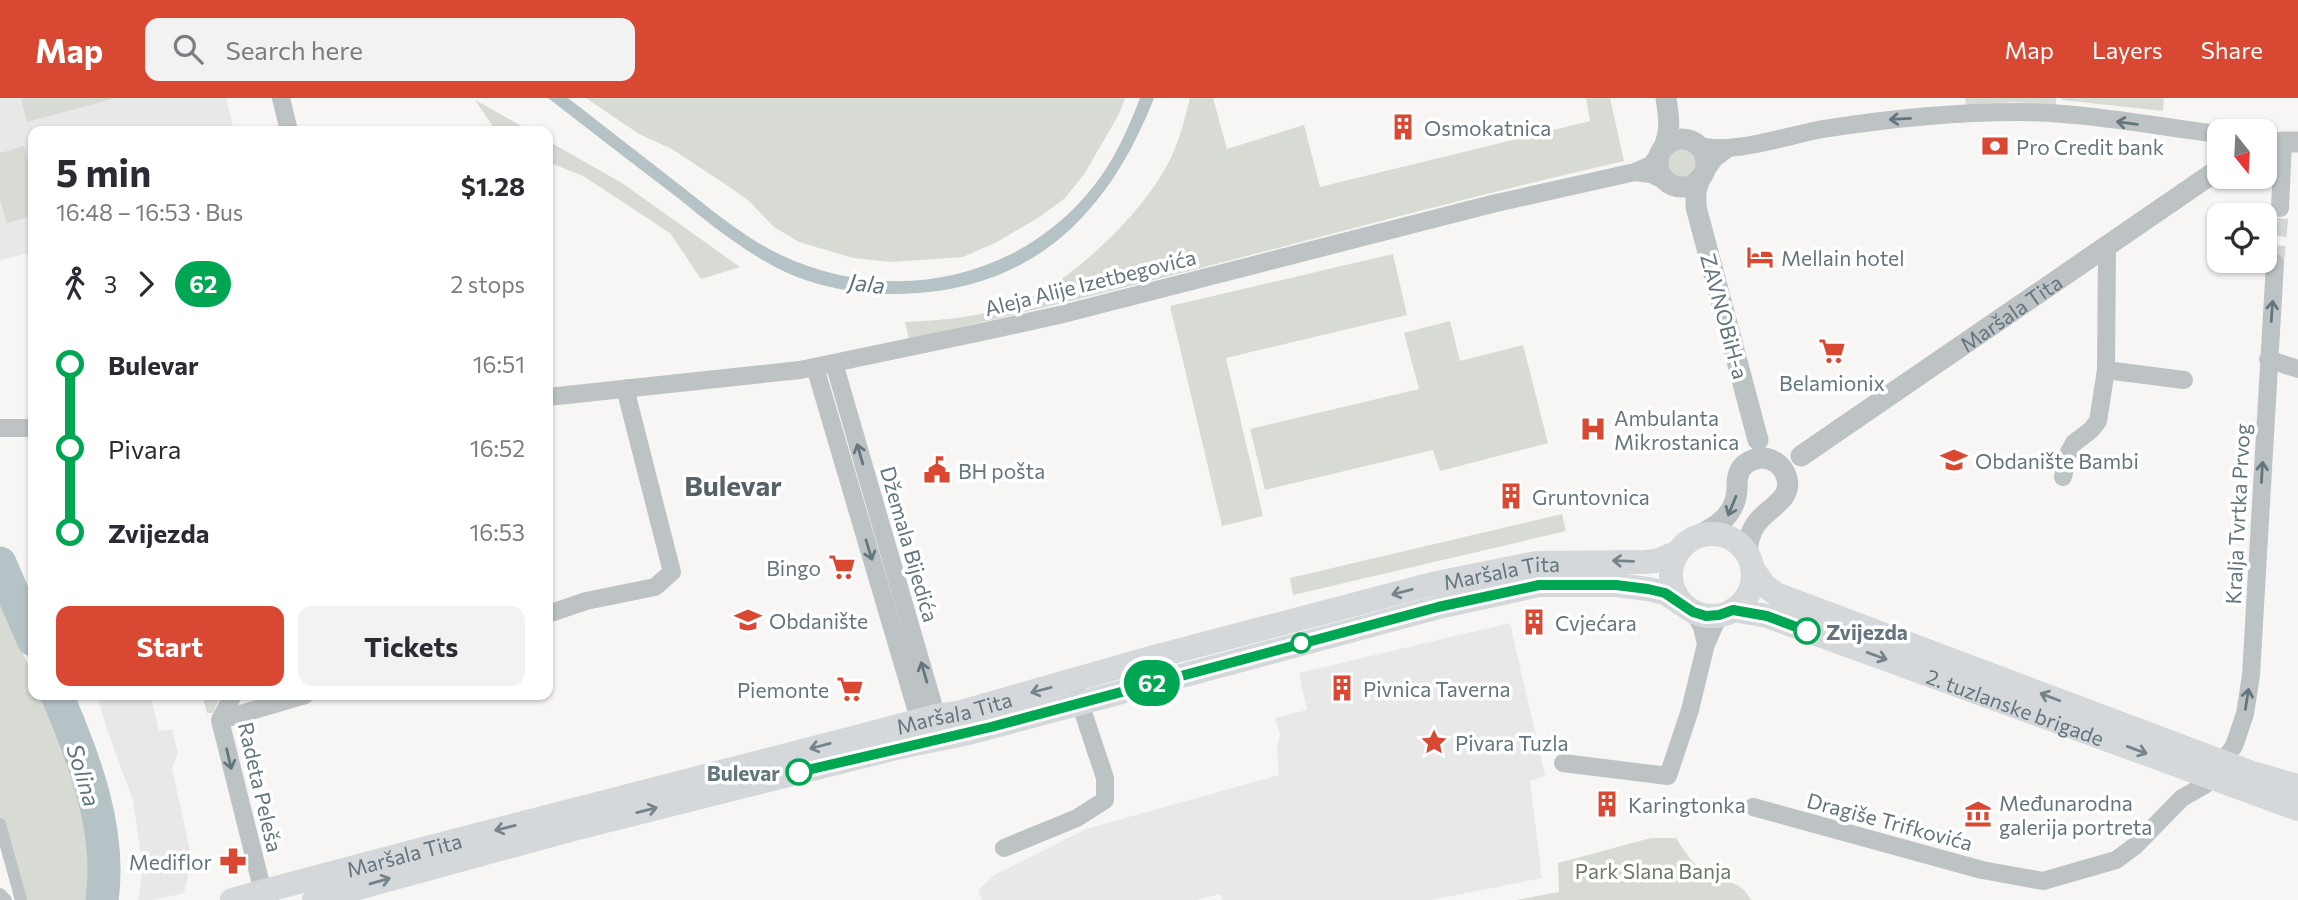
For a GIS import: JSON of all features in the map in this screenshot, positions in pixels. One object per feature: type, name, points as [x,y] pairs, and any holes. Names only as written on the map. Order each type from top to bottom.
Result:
[{"type":"main road","points":[[1712,534],[1726,537],[1738,544],[1750,561],[1752,580],[1749,592],[1742,602],[1726,613],[1706,616],[1688,608],[1672,584],[1671,573],[1678,552],[1687,542],[1698,536],[1712,534]]},
{"type":"main road","name":"Maršala Tita","points":[[232,900],[264,896],[1076,692],[1435,595],[1536,563],[1644,562],[1678,552]]},
{"type":"main road","name":"2. tuzlanske brigade","points":[[1750,561],[1764,585],[1776,594],[2217,769],[2298,808]]},
{"type":"main road","name":"Maršala Tita","points":[[1435,595],[1539,585],[1616,585],[1665,593],[1688,608]]},
{"type":"main road","name":"2. tuzlanske brigade","points":[[1726,613],[1767,616],[2217,769],[2298,786]]},
{"type":"main road","name":"Maršala Tita","points":[[314,900],[931,729]]},
{"type":"street","points":[[281,98],[288,126]]},
{"type":"street","points":[[1665,98],[1670,122],[1669,134],[1658,168],[1669,183],[1687,187],[1702,176],[1715,158],[1726,150]]},
{"type":"street","points":[[1670,122],[1678,132],[1695,143],[1709,149],[1726,150],[1879,120],[2064,107],[2207,132]]},
{"type":"street","points":[[1635,172],[1651,165],[1662,150],[1677,139],[1695,143],[1706,158],[1696,191],[1696,206]]},
{"type":"street","points":[[2277,143],[2280,208]]},
{"type":"street","points":[[1635,172],[1651,174],[1669,183],[1686,193],[1696,206]]},
{"type":"street","name":"Aleja Alije Izetbegovića","points":[[553,396],[834,363],[1059,315],[1429,220],[1635,172]]},
{"type":"street","name":"Maršala Tita","points":[[1801,456],[2207,177]]},
{"type":"street","name":"ZAVNOBiH-a","points":[[1696,206],[1758,440]]},
{"type":"street","points":[[2063,477],[2074,443],[2098,421],[2106,370],[2107,248]]},
{"type":"street","name":"Kralja Tvrtka Prvog","points":[[2217,769],[2234,746],[2245,714],[2251,675],[2274,273]]},
{"type":"street","points":[[2268,359],[2298,369]]},
{"type":"street","name":"Džemala Bijedića","points":[[834,363],[931,729]]},
{"type":"street","name":"Džemala Bijedića","points":[[814,367],[931,729]]},
{"type":"street","points":[[2106,370],[2184,380]]},
{"type":"street","points":[[553,612],[586,601],[654,587],[672,572],[627,388]]},
{"type":"street","points":[[0,428],[28,428]]},
{"type":"street","points":[[1698,536],[1717,527],[1728,517],[1736,498],[1738,474],[1750,461],[1758,440]]},
{"type":"street","points":[[1758,440],[1766,453],[1782,467],[1788,483]]},
{"type":"street","points":[[1750,461],[1767,458],[1775,461],[1801,456]]},
{"type":"street","points":[[1750,561],[1748,540],[1751,531],[1762,515],[1783,499],[1794,466],[1801,456]]},
{"type":"street","points":[[1688,608],[1702,627],[1706,644]]},
{"type":"street","points":[[1563,763],[1668,776],[1690,710],[1706,644],[1726,613]]},
{"type":"street","points":[[1004,848],[1077,818],[1105,800],[1105,778],[1076,692]]},
{"type":"street","name":"Radeta Peleša","points":[[230,700],[220,720],[264,896]]},
{"type":"street","points":[[220,720],[288,700]]},
{"type":"street","name":"Dragiše Trifkovića","points":[[1753,807],[1982,870],[2043,881],[2116,860],[2136,846],[2182,798],[2206,785],[2217,769]]},
{"type":"street","points":[[0,824],[5,862],[21,900]]},
{"type":"street","points":[[0,894],[6,900]]},
{"type":"shaded area","points":[[0,98],[226,98],[233,126],[28,126],[28,253],[0,260]]},
{"type":"shaded area","name":"Pivara Tuzla","points":[[1510,623],[1545,776],[1530,781],[1542,878],[1431,900],[1222,900],[1220,894],[1196,900],[982,900],[978,890],[996,874],[1086,829],[1279,775],[1277,748],[1280,734],[1275,718],[1307,710],[1299,673]]},
{"type":"shaded area","points":[[98,700],[151,700],[159,731],[172,729],[178,752],[172,768],[192,860],[184,893],[154,900],[138,900],[143,869],[133,801]]},
{"type":"green space","points":[[21,98],[116,98],[27,122]]},
{"type":"green space","points":[[586,98],[1125,98],[1119,114],[1085,173],[1065,198],[1041,216],[997,242],[963,257],[891,262],[853,258],[799,242],[774,227],[749,201],[731,188],[672,149],[639,134]]},
{"type":"green space","points":[[1190,98],[1213,98],[1227,149],[1304,125],[1320,187],[1590,121],[1586,98],[1610,98],[1624,161],[1088,297],[909,339],[905,322],[964,317],[1007,307],[1040,292],[1082,264],[1139,207],[1165,169],[1174,152]]},
{"type":"green space","points":[[1965,98],[2056,98],[2056,105],[2014,102],[1966,105]]},
{"type":"green space","points":[[2062,98],[2164,98],[2163,111]]},
{"type":"green space","points":[[475,100],[522,126],[493,126]]},
{"type":"green space","points":[[553,144],[622,183],[740,267],[701,279],[670,233],[583,176],[553,164]]},
{"type":"green space","points":[[24,146],[28,160],[28,217],[7,223],[0,200],[0,153]]},
{"type":"green space","points":[[1682,149],[1692,153],[1696,163],[1692,173],[1682,177],[1672,173],[1668,163],[1672,153]]},
{"type":"green space","points":[[1393,254],[1407,315],[1226,358],[1263,516],[1222,526],[1170,306]]},
{"type":"green space","points":[[1450,321],[1460,361],[1523,345],[1548,443],[1440,471],[1433,450],[1265,490],[1250,429],[1419,389],[1404,333]]},
{"type":"green space","points":[[1562,514],[1566,531],[1293,595],[1290,578]]},
{"type":"green space","points":[[0,603],[28,665],[28,700],[44,700],[70,759],[83,798],[89,846],[91,900],[21,900],[0,824]]},
{"type":"green space","points":[[203,700],[219,700],[213,713],[207,713]]},
{"type":"green space","name":"Park Slana Banja","points":[[1651,838],[1676,838],[1700,868],[1710,875],[1734,883],[1743,889],[1751,900],[1516,900],[1559,892],[1558,863]]},
{"type":"water","name":"Jala","points":[[548,98],[568,98],[732,225],[781,255],[823,271],[865,279],[908,281],[949,276],[990,264],[1028,245],[1062,219],[1093,187],[1114,156],[1140,98],[1154,98],[1135,141],[1113,179],[1087,212],[1057,241],[1023,263],[985,280],[943,290],[895,294],[829,287],[768,263],[722,232]]},
{"type":"waterway","name":"Solina","points":[[0,563],[28,628]]},
{"type":"waterway","name":"Solina","points":[[59,700],[86,769],[99,821],[103,847],[102,900]]},
{"type":"tunnel","points":[[2277,241],[2280,208]]},
{"type":"bus line","name":"62","points":[[799,772],[969,733],[1438,607],[1539,585],[1616,585],[1648,589],[1665,593],[1693,612],[1706,616],[1733,610],[1767,616],[1807,631]]},
{"type":"place","name":"Osmokatnica","points":[[1403,127]]},
{"type":"place","name":"Pro Credit bank","points":[[1995,146]]},
{"type":"place","name":"Mellain hotel","points":[[1760,257]]},
{"type":"place","name":"Belamionix","points":[[1832,351]]},
{"type":"place","name":"Ambulanta Mikrostanica","points":[[1593,429]]},
{"type":"place","name":"Obdanište Bambi","points":[[1954,460]]},
{"type":"place","name":"BH pošta","points":[[937,470]]},
{"type":"place","name":"Gruntovnica","points":[[1511,496]]},
{"type":"place","name":"Bingo","points":[[842,567]]},
{"type":"place","name":"Obdanište","points":[[748,620]]},
{"type":"place","name":"Cvjećara","points":[[1534,622]]},
{"type":"place","name":"Zvijezda","points":[[1807,631]]},
{"type":"place","name":"Pivnica Taverna","points":[[1342,688]]},
{"type":"place","name":"Piemonte","points":[[850,689]]},
{"type":"place","name":"Pivara Tuzla","points":[[1434,742]]},
{"type":"place","name":"Bulevar","points":[[799,772]]},
{"type":"place","name":"Karingtonka","points":[[1607,804]]},
{"type":"place","name":"Međunarodna galerija portreta","points":[[1978,814]]},
{"type":"place","name":"Mediflor","points":[[233,861]]},
{"type":"district","name":"Bulevar","points":[[733,485]]}]
